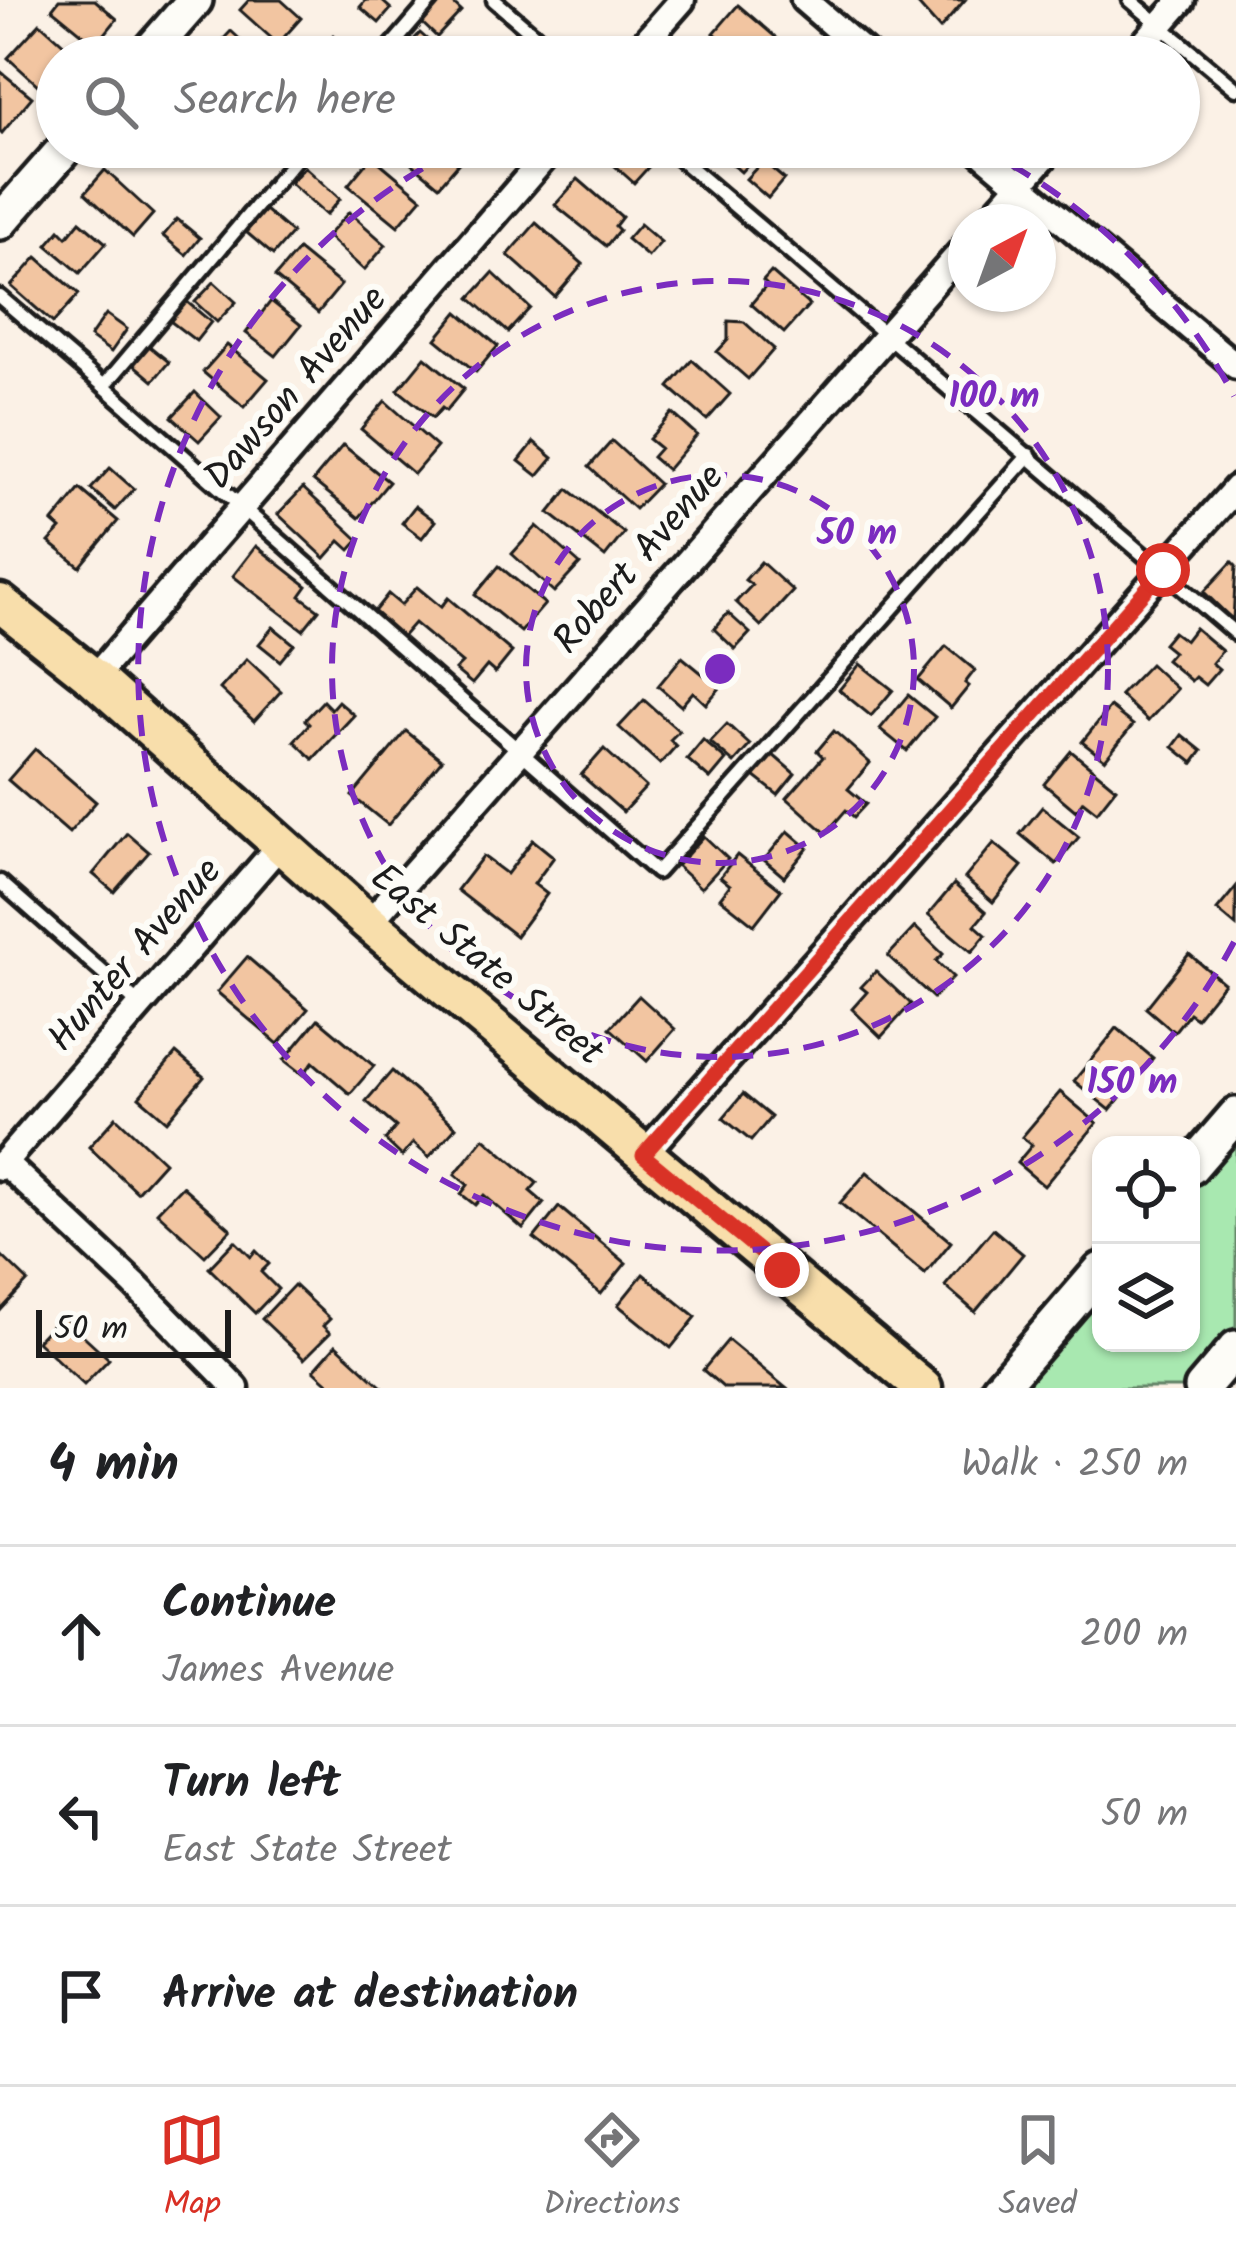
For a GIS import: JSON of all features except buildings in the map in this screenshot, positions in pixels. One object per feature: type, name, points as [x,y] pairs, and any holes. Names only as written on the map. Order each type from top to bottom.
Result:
[{"type":"main road","name":"East State Street","points":[[2,610],[94,678],[279,846],[923,1388]]},
{"type":"street","points":[[163,36],[195,0]]},
{"type":"street","points":[[650,36],[682,0]]},
{"type":"street","points":[[804,0],[846,36]]},
{"type":"street","points":[[1150,36],[1182,0]]},
{"type":"street","points":[[0,222],[48,168]]},
{"type":"street","name":"Dawson Avenue","points":[[94,678],[536,168]]},
{"type":"street","points":[[999,168],[1236,366]]},
{"type":"street","points":[[1003,204],[1034,168]]},
{"type":"street","name":"Robert Avenue","points":[[369,923],[948,266]]},
{"type":"street","points":[[643,1155],[1236,488]]},
{"type":"street","name":"Hunter Avenue","points":[[2,1165],[279,846]]},
{"type":"street","points":[[1200,1157],[1236,1115]]},
{"type":"street","points":[[2,1165],[134,1284],[236,1388]]},
{"type":"street","points":[[999,1388],[1092,1280]]},
{"type":"street","points":[[1202,1388],[1235,1351]]},
{"type":"lane","points":[[400,36],[431,0]]},
{"type":"lane","points":[[494,0],[536,36]]},
{"type":"lane","points":[[1130,0],[1171,36]]},
{"type":"lane","points":[[1200,60],[1236,89]]},
{"type":"lane","points":[[104,386],[288,168]]},
{"type":"lane","points":[[691,168],[1236,634]]},
{"type":"lane","points":[[0,297],[657,872],[1029,455]]},
{"type":"lane","points":[[0,882],[141,1006]]},
{"type":"green space","points":[[1236,1137],[1236,1326],[1182,1388],[1020,1388],[1092,1304],[1092,1352],[1200,1352],[1200,1179]]},
{"type":"route","points":[[782,1270],[643,1155],[1163,570]]}]
